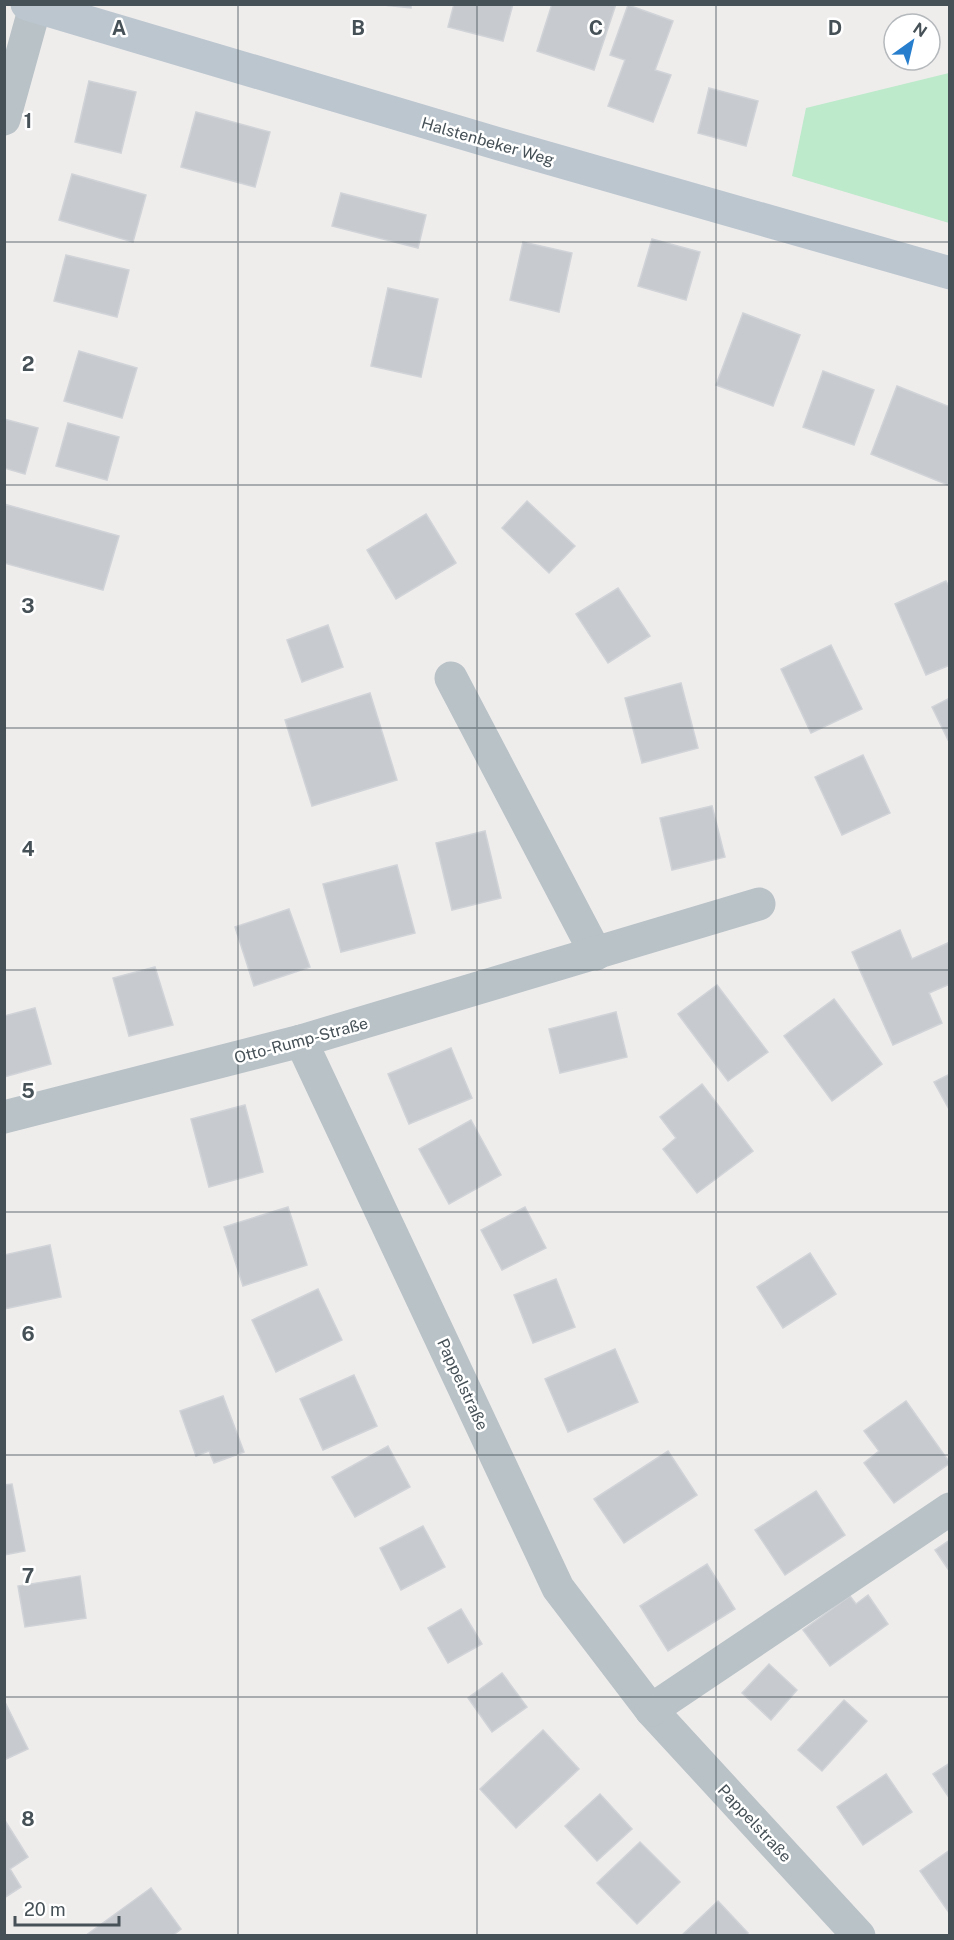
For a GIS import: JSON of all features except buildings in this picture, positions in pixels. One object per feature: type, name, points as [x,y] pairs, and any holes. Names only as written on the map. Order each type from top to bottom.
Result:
[{"type":"main road","name":"Halstenbeker Weg","points":[[31,6],[465,134],[950,273]]},
{"type":"street","points":[[4,118],[31,6]]},
{"type":"street","points":[[451,678],[596,954]]},
{"type":"street","name":"Otto-Rump-Straße","points":[[4,1118],[302,1041],[759,904]]},
{"type":"street","name":"Pappelstraße","points":[[302,1041],[558,1588],[651,1710],[859,1935]]},
{"type":"street","points":[[651,1710],[950,1509]]},
{"type":"green space","points":[[949,73],[949,223],[792,176],[806,108]]}]
